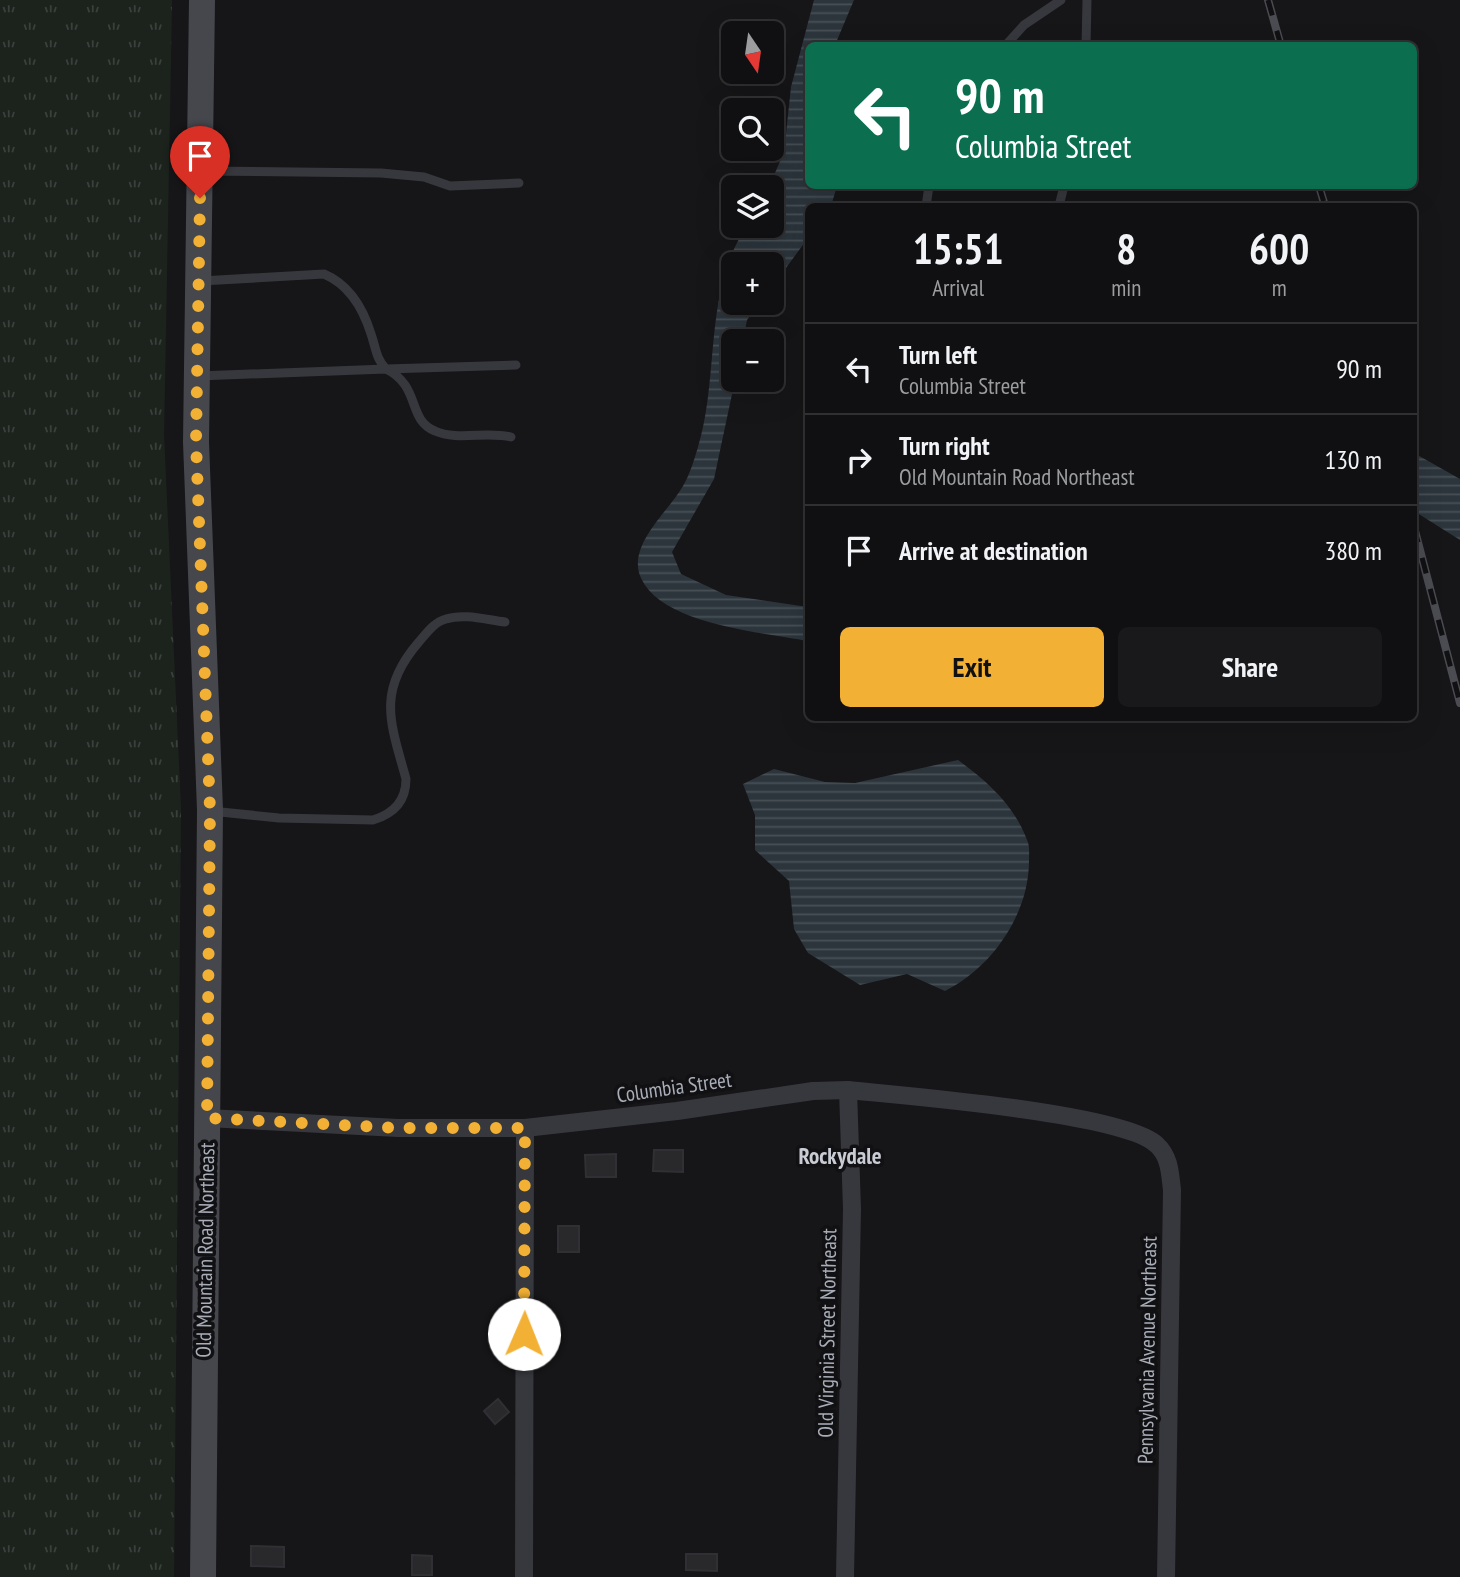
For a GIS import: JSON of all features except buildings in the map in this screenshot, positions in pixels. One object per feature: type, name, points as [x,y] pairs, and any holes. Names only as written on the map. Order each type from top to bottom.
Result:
[{"type":"street","name":"Old Mountain Road Northeast","points":[[202,0],[197,376],[198,526],[210,810],[203,1577]]},
{"type":"street","name":"Columbia Street","points":[[207,1118],[398,1128],[525,1128],[813,1091],[848,1090],[1095,1121],[1143,1135]]},
{"type":"street","name":"Old Virginia Street Northeast","points":[[845,1577],[852,1209],[848,1090]]},
{"type":"street","points":[[524,1577],[525,1128]]},
{"type":"street","name":"Pennsylvania Avenue Northeast","points":[[1143,1135],[1165,1155],[1172,1190],[1166,1577]]},
{"type":"lane","points":[[1009,42],[1024,25],[1061,0]]},
{"type":"lane","points":[[1086,42],[1087,0]]},
{"type":"lane","points":[[201,171],[381,173],[424,177],[450,186],[519,183]]},
{"type":"lane","points":[[198,281],[314,272],[336,279],[359,303],[378,362],[407,383],[424,425],[434,431],[493,432],[511,436]]},
{"type":"lane","points":[[197,376],[516,365]]},
{"type":"lane","points":[[210,810],[279,818],[373,820],[385,817],[400,804],[406,790],[406,779],[389,717],[392,686],[399,670],[436,624],[445,619],[458,617],[505,622]]},
{"type":"green space","points":[[0,0],[172,0],[164,435],[181,809],[174,1577],[0,1577]]},
{"type":"shaded area","points":[[814,0],[854,0],[836,42],[805,42],[805,189],[836,189],[832,203],[805,203],[805,242],[784,271],[784,252],[733,252],[740,238],[784,238],[784,175],[774,175],[780,161],[784,161],[791,87]]},
{"type":"shaded area","points":[[721,291],[721,315],[751,315],[745,329],[721,329],[721,392],[732,392],[714,479],[672,552],[681,574],[726,595],[805,607],[805,641],[740,630],[691,616],[652,594],[641,578],[638,566],[644,541],[683,486],[698,447],[709,391]]},
{"type":"shaded area","points":[[1417,455],[1460,479],[1460,540],[1417,513]]},
{"type":"shaded area","points":[[958,760],[990,786],[1007,805],[1022,827],[1028,842],[1027,881],[1015,919],[992,954],[962,981],[945,991],[907,974],[860,985],[808,953],[794,929],[789,881],[755,850],[755,815],[743,784],[774,769],[825,782],[855,783]]},
{"type":"railway","points":[[1268,0],[1280,42]]},
{"type":"railway","points":[[1320,189],[1324,203]]},
{"type":"railway","points":[[1417,538],[1460,703]]},
{"type":"district","name":"Rockydale","points":[[840,1155]]},
{"type":"route","points":[[200,198],[196,442],[210,810],[207,1118],[398,1128],[525,1128],[524,1334]]}]
